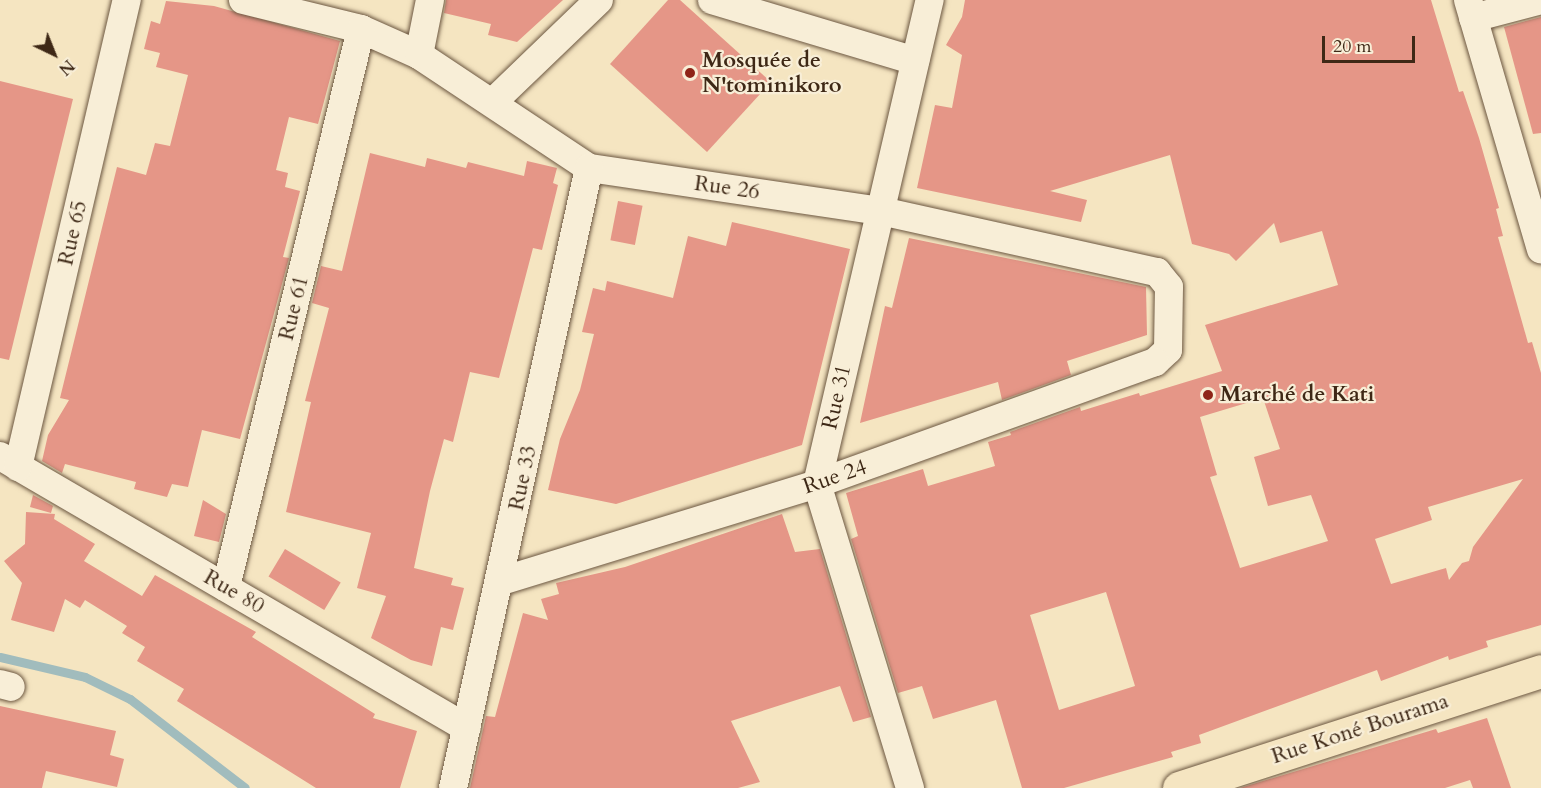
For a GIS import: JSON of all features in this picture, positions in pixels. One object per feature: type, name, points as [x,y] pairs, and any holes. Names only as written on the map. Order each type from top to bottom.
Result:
[{"type":"highway","name":"Rue Koné Bourama","points":[[1179,788],[1541,671]]},
{"type":"street","name":"Rue 65","points":[[9,462],[127,0]]},
{"type":"street","name":"Rue 26","points":[[243,0],[361,29],[418,55],[493,102],[589,168],[880,211],[1156,272],[1169,287],[1167,350],[1163,357]]},
{"type":"street","points":[[418,55],[430,0]]},
{"type":"street","points":[[493,102],[599,0]]},
{"type":"street","points":[[712,0],[915,61]]},
{"type":"street","name":"Rue 31","points":[[817,484],[930,0]]},
{"type":"street","points":[[1541,0],[1470,9],[1541,250]]},
{"type":"street","name":"Rue 61","points":[[226,587],[361,29]]},
{"type":"street","name":"Rue 33","points":[[453,788],[501,581],[589,168]]},
{"type":"street","name":"Rue 24","points":[[501,581],[817,484],[1163,357]]},
{"type":"street","name":"Rue 80","points":[[9,462],[467,728]]},
{"type":"street","points":[[817,484],[910,788]]},
{"type":"building","points":[[446,0],[563,0],[517,42],[488,35],[491,24],[444,13]]},
{"type":"building","name":"Mosquée de N'tominikoro","points":[[668,0],[680,0],[771,82],[707,152],[610,64]]},
{"type":"building","name":"Marché de Kati","points":[[965,0],[1431,0],[1459,92],[1463,91],[1479,138],[1499,208],[1496,209],[1503,236],[1498,237],[1528,343],[1532,342],[1541,373],[1541,625],[1486,641],[1488,647],[1449,660],[1448,656],[1381,681],[1377,670],[1199,735],[1201,743],[1171,752],[1173,757],[1064,788],[1022,788],[996,700],[933,719],[922,686],[898,693],[851,539],[858,536],[846,493],[923,469],[928,486],[995,466],[988,442],[1011,435],[1010,432],[1080,407],[1081,411],[1222,371],[1205,325],[1338,285],[1322,231],[1280,243],[1274,223],[1236,261],[1229,254],[1192,244],[1170,155],[1050,191],[1087,200],[1081,222],[917,188],[935,105],[952,108],[962,55],[946,45],[962,17]],"holes":[[[1263,398],[1280,449],[1254,457],[1268,506],[1311,495],[1328,541],[1240,568],[1210,477],[1217,475],[1200,417]],[[1523,479],[1473,547],[1469,561],[1462,563],[1449,580],[1446,568],[1391,584],[1375,539],[1432,520],[1428,507]],[[1106,592],[1135,686],[1059,710],[1030,615]]]},
{"type":"building","points":[[166,1],[214,6],[340,41],[318,124],[289,117],[276,170],[288,173],[285,187],[300,191],[283,257],[289,258],[240,439],[202,430],[188,487],[172,484],[167,497],[134,489],[136,482],[65,464],[62,473],[42,461],[48,435],[69,400],[60,398],[117,167],[146,175],[155,143],[170,146],[188,75],[156,67],[160,53],[144,49],[151,21],[160,24]]},
{"type":"building","points":[[1541,17],[1541,133],[1533,134],[1504,27]]},
{"type":"building","points":[[0,81],[73,99],[9,360],[0,358]]},
{"type":"building","points":[[370,153],[425,167],[427,158],[466,168],[468,162],[524,176],[527,161],[557,168],[553,183],[558,185],[542,250],[533,248],[499,378],[470,372],[453,442],[444,439],[430,491],[414,568],[453,578],[451,585],[464,588],[453,630],[441,627],[432,666],[411,660],[371,638],[386,596],[357,588],[371,533],[286,512],[311,402],[305,401],[329,308],[312,303],[321,266],[342,271]]},
{"type":"building","points":[[618,201],[643,206],[635,245],[610,240]]},
{"type":"building","points":[[732,222],[850,249],[802,445],[616,504],[548,490],[560,439],[580,390],[594,334],[582,332],[593,288],[605,291],[607,281],[673,298],[688,236],[726,246]]},
{"type":"building","points":[[909,238],[1146,287],[1147,335],[1067,361],[1071,375],[1002,400],[998,382],[860,423],[885,306],[892,308]]},
{"type":"building","points":[[33,495],[53,506],[51,513],[30,507]]},
{"type":"building","points":[[203,500],[226,514],[219,542],[194,536]]},
{"type":"building","points":[[26,512],[55,514],[54,519],[95,544],[84,561],[142,596],[155,575],[256,632],[252,637],[375,714],[373,718],[417,731],[400,788],[316,788],[177,701],[184,689],[137,661],[145,647],[122,633],[127,626],[85,600],[80,608],[65,599],[54,632],[11,620],[22,583],[4,561],[25,544]]},
{"type":"building","points":[[782,514],[795,552],[820,549],[871,717],[853,722],[840,686],[731,721],[760,782],[738,788],[470,788],[486,716],[495,717],[523,613],[548,620],[541,599],[559,594],[556,583],[625,567]]},
{"type":"building","points":[[285,549],[341,582],[324,610],[269,576]]},
{"type":"building","points":[[0,706],[116,731],[110,755],[124,759],[117,787],[46,771],[42,788],[0,788]]},
{"type":"building","points":[[1487,718],[1511,788],[1473,788],[1470,780],[1445,788],[1240,788],[1436,729],[1438,733]]},
{"type":"waterway","points":[[0,657],[85,677],[130,699],[245,788]]},
{"type":"place","name":"Mosquée de N'tominikoro","points":[[690,73]]},
{"type":"place","name":"Marché de Kati","points":[[1208,395]]}]
